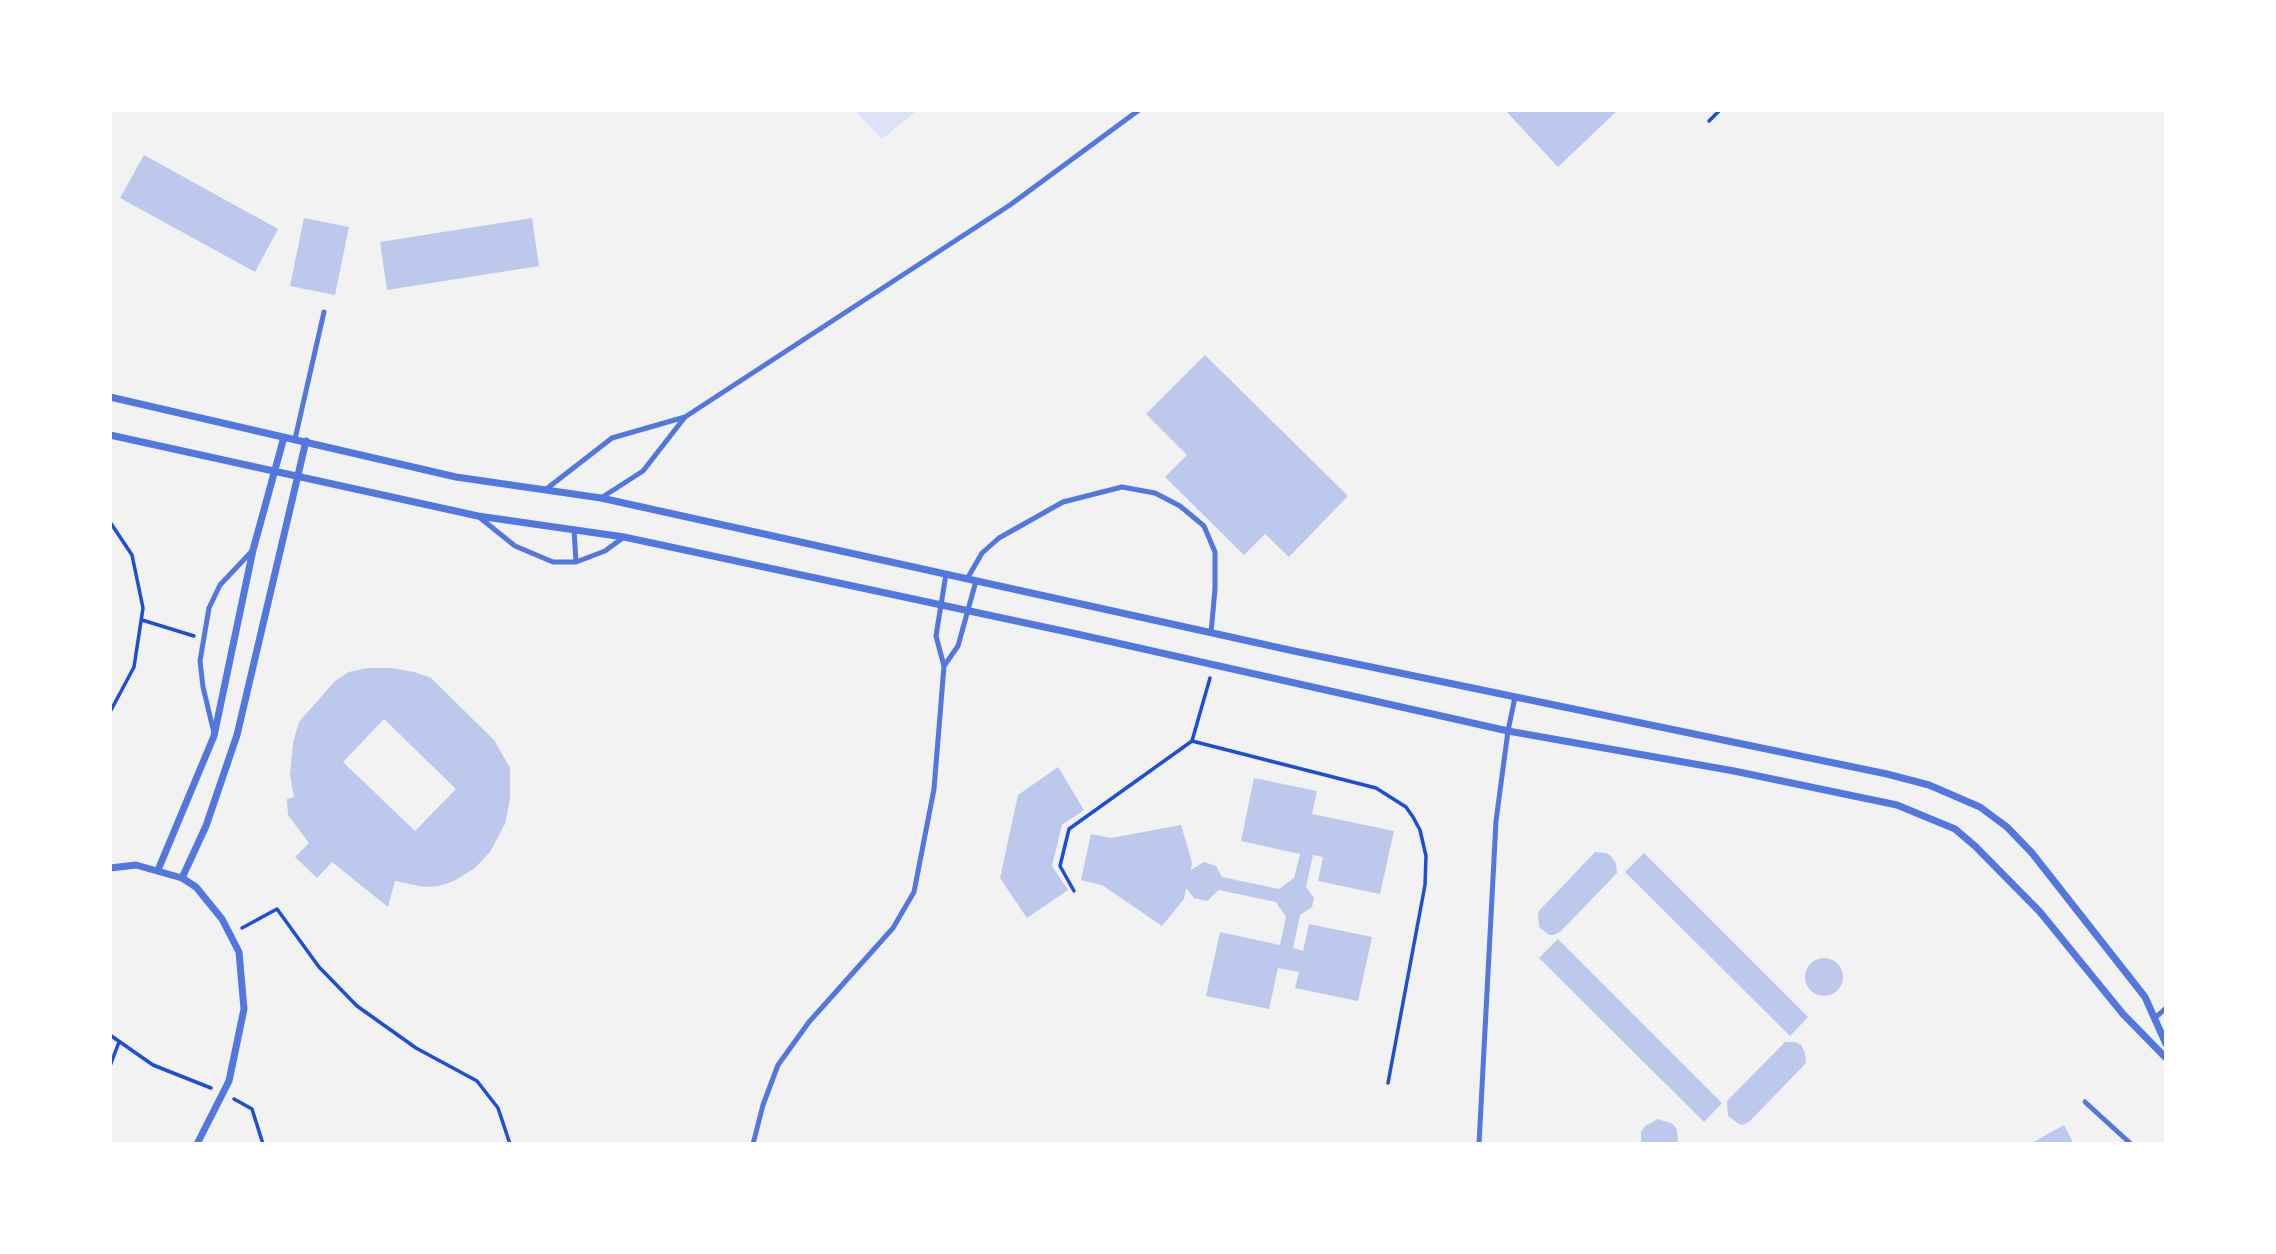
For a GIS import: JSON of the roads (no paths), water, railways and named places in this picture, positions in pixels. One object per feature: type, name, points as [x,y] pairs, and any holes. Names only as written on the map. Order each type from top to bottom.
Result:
[{"type":"street","points":[[110,397],[456,477],[601,498],[1211,633],[1929,785],[1980,807],[2007,827],[2058,884],[2145,997],[2166,1044]]},
{"type":"street","points":[[110,435],[478,516],[624,537],[968,610],[1508,731],[1734,771],[1897,805],[1955,829],[2040,912],[2123,1014],[2166,1058]]},
{"type":"street","points":[[158,870],[214,736],[253,550],[284,437]]},
{"type":"street","points":[[182,878],[206,826],[237,735],[306,441]]},
{"type":"street","points":[[110,868],[136,865],[182,878],[195,887],[222,919],[239,953],[244,1009],[229,1081],[197,1144]]},
{"type":"lane","points":[[545,490],[612,438],[685,417],[1010,205],[1139,110]]},
{"type":"lane","points":[[295,439],[324,312]]},
{"type":"lane","points":[[601,498],[643,471],[685,417]]},
{"type":"lane","points":[[967,579],[982,553],[999,538],[1063,502],[1122,486],[1154,493],[1180,506],[1204,526],[1215,552],[1211,633]]},
{"type":"lane","points":[[478,516],[515,546],[553,562],[576,562],[605,551],[624,537]]},
{"type":"lane","points":[[574,529],[576,562]]},
{"type":"lane","points":[[214,736],[200,661],[209,608],[220,584],[253,550]]},
{"type":"lane","points":[[753,1144],[763,1105],[778,1065],[809,1022],[893,928],[914,892],[934,789],[944,666],[936,636],[946,574]]},
{"type":"lane","points":[[944,666],[958,646],[976,581]]},
{"type":"lane","points":[[1479,1144],[1496,821],[1515,697]]},
{"type":"lane","points":[[2155,1018],[2166,1008]]},
{"type":"lane","points":[[2085,1102],[2129,1143]]}]
